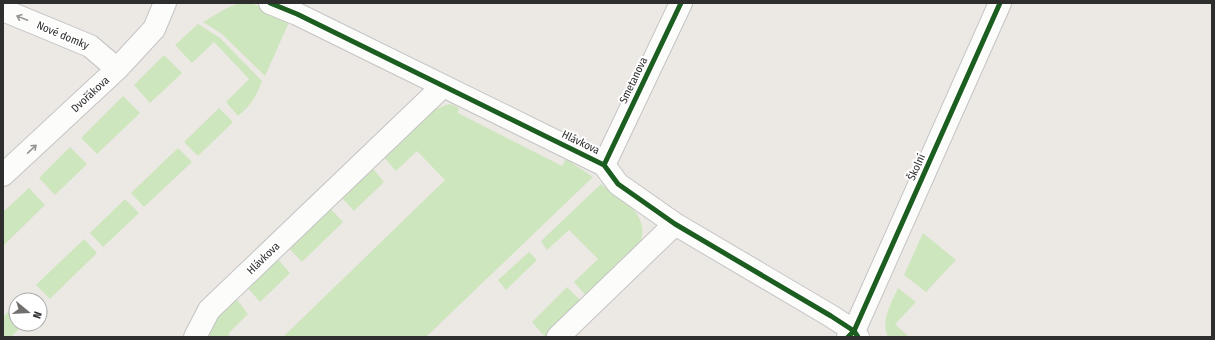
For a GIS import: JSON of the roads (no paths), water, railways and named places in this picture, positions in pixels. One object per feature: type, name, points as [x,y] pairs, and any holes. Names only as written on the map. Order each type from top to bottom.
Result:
[{"type":"street","name":"Dvořákova","points":[[3,176],[117,69],[154,29],[165,3]]},
{"type":"street","name":"Hlávkova","points":[[270,3],[604,165],[618,184],[675,224],[831,316],[853,335]]},
{"type":"street","name":"Smetanova","points":[[604,165],[681,3]]},
{"type":"street","name":"Školní","points":[[853,335],[1000,3]]},
{"type":"street","name":"Nové domky","points":[[3,10],[90,46],[117,69]]},
{"type":"street","name":"Hlávkova","points":[[195,337],[210,310],[443,86]]},
{"type":"street","points":[[558,337],[675,224]]}]
